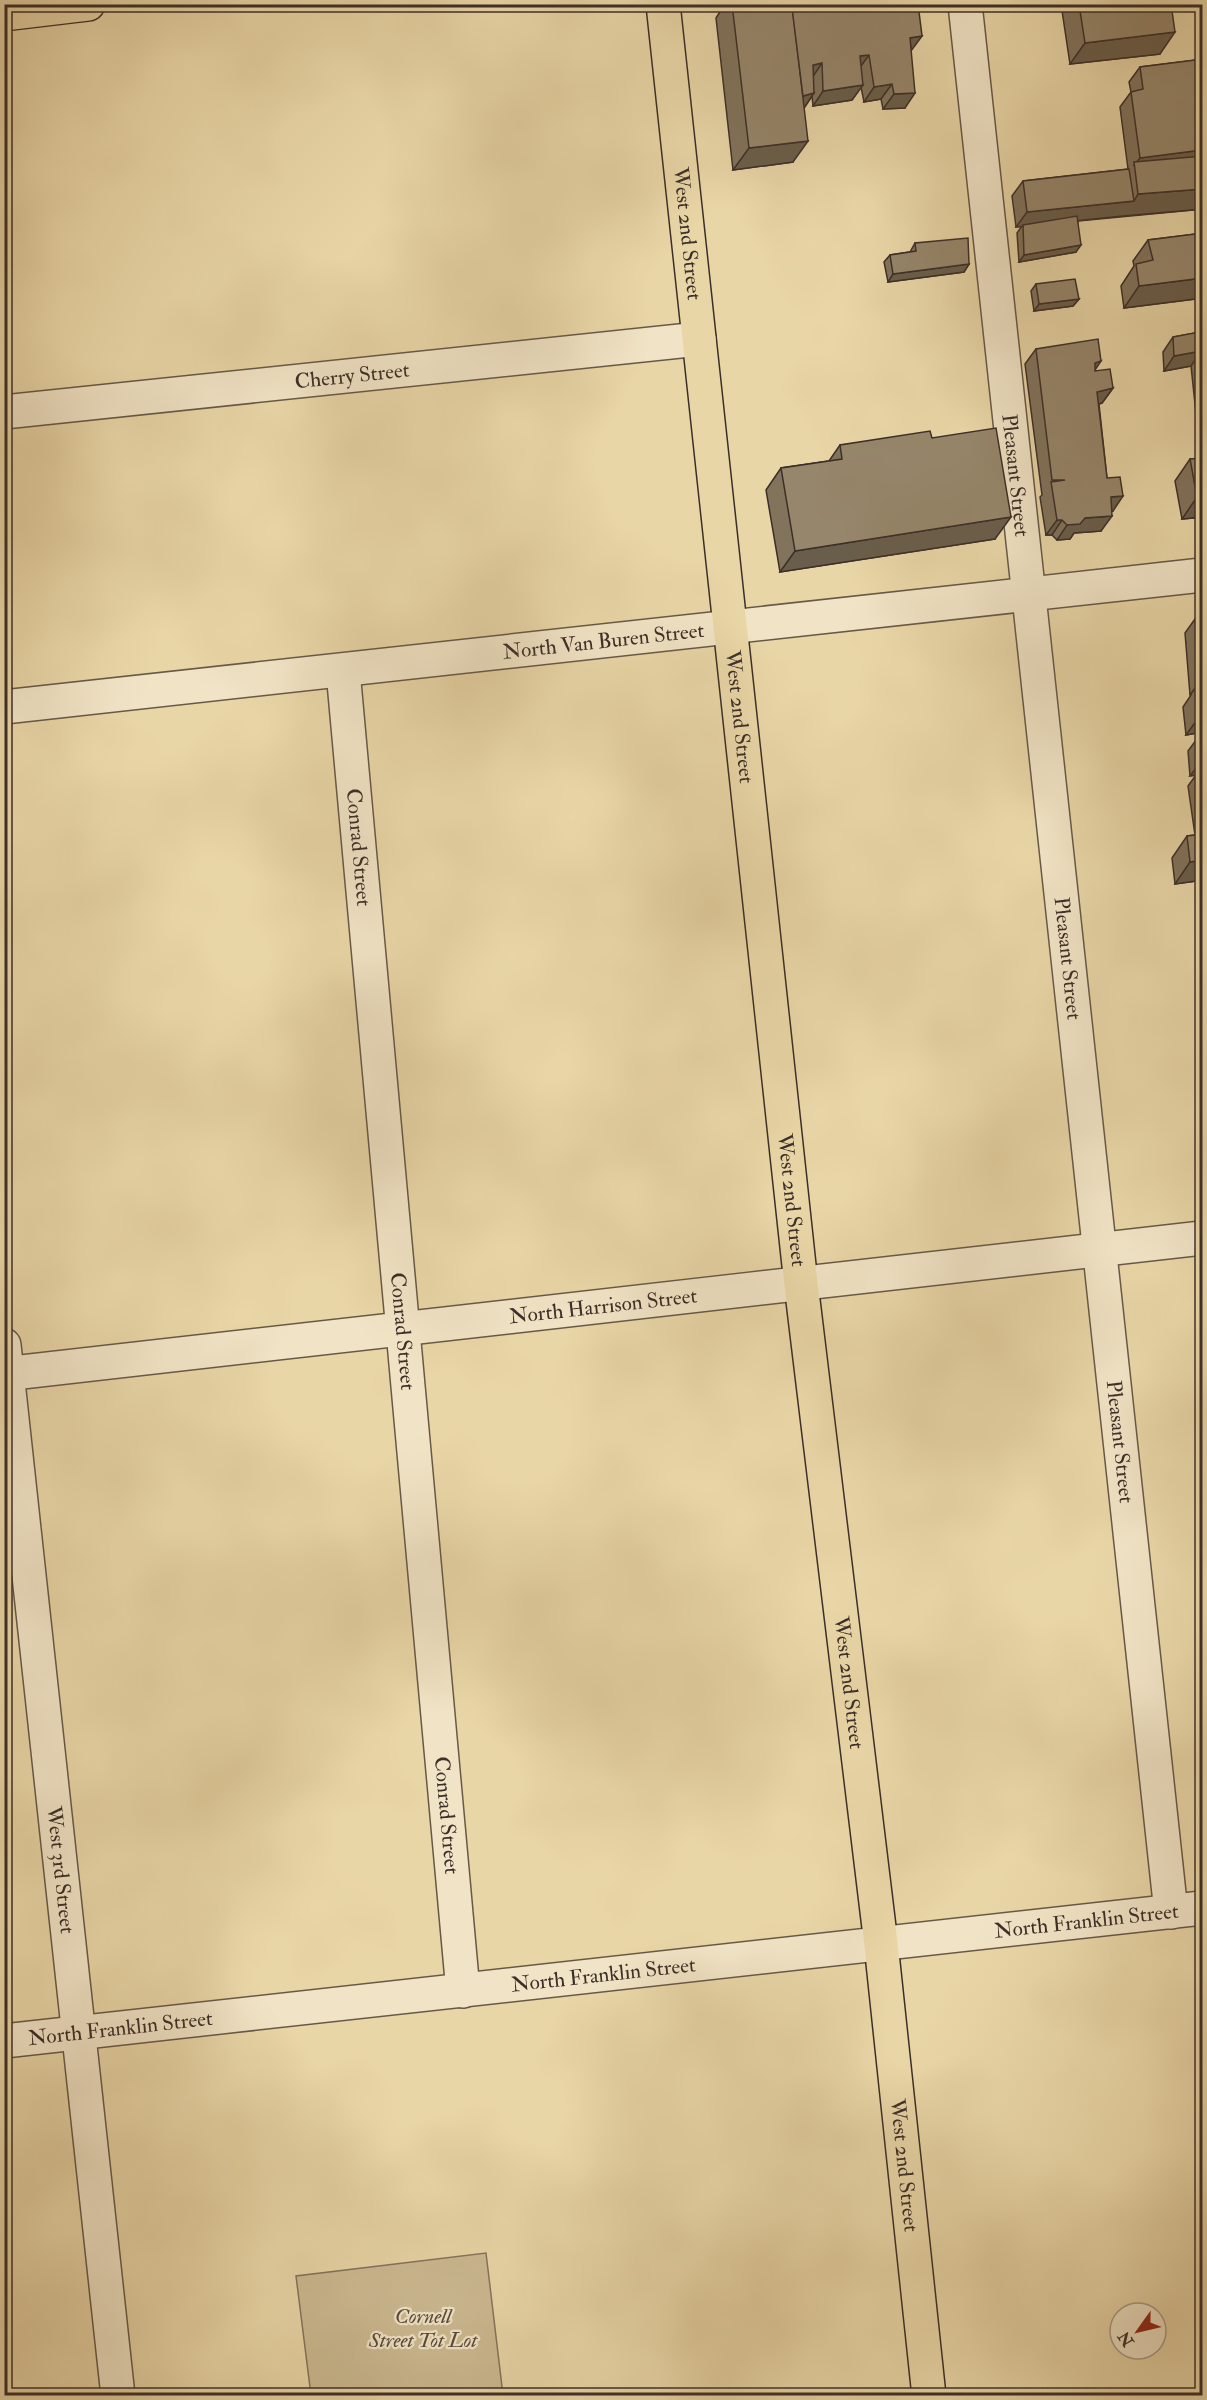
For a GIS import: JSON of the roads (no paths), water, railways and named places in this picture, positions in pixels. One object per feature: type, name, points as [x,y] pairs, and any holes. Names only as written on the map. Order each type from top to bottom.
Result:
[{"type":"main road","points":[[4,14],[88,4]]},
{"type":"main road","name":"West 2nd Street","points":[[663,4],[801,1284],[881,1944],[929,2396]]},
{"type":"street","name":"Pleasant Street","points":[[965,4],[1098,1250],[1187,1910]]},
{"type":"street","name":"Cherry Street","points":[[4,412],[699,339]]},
{"type":"street","name":"North Van Buren Street","points":[[4,707],[1203,575]]},
{"type":"street","name":"Conrad Street","points":[[343,671],[463,1991]]},
{"type":"street","name":"North Harrison Street","points":[[5,1364],[403,1329],[1203,1238]]},
{"type":"street","name":"West 3rd Street","points":[[5,1364],[118,2396]]},
{"type":"street","name":"North Franklin Street","points":[[4,2041],[1187,1910]]},
{"type":"park label","name":"Cornell Street Tot Lot","points":[[423,2328]]}]
